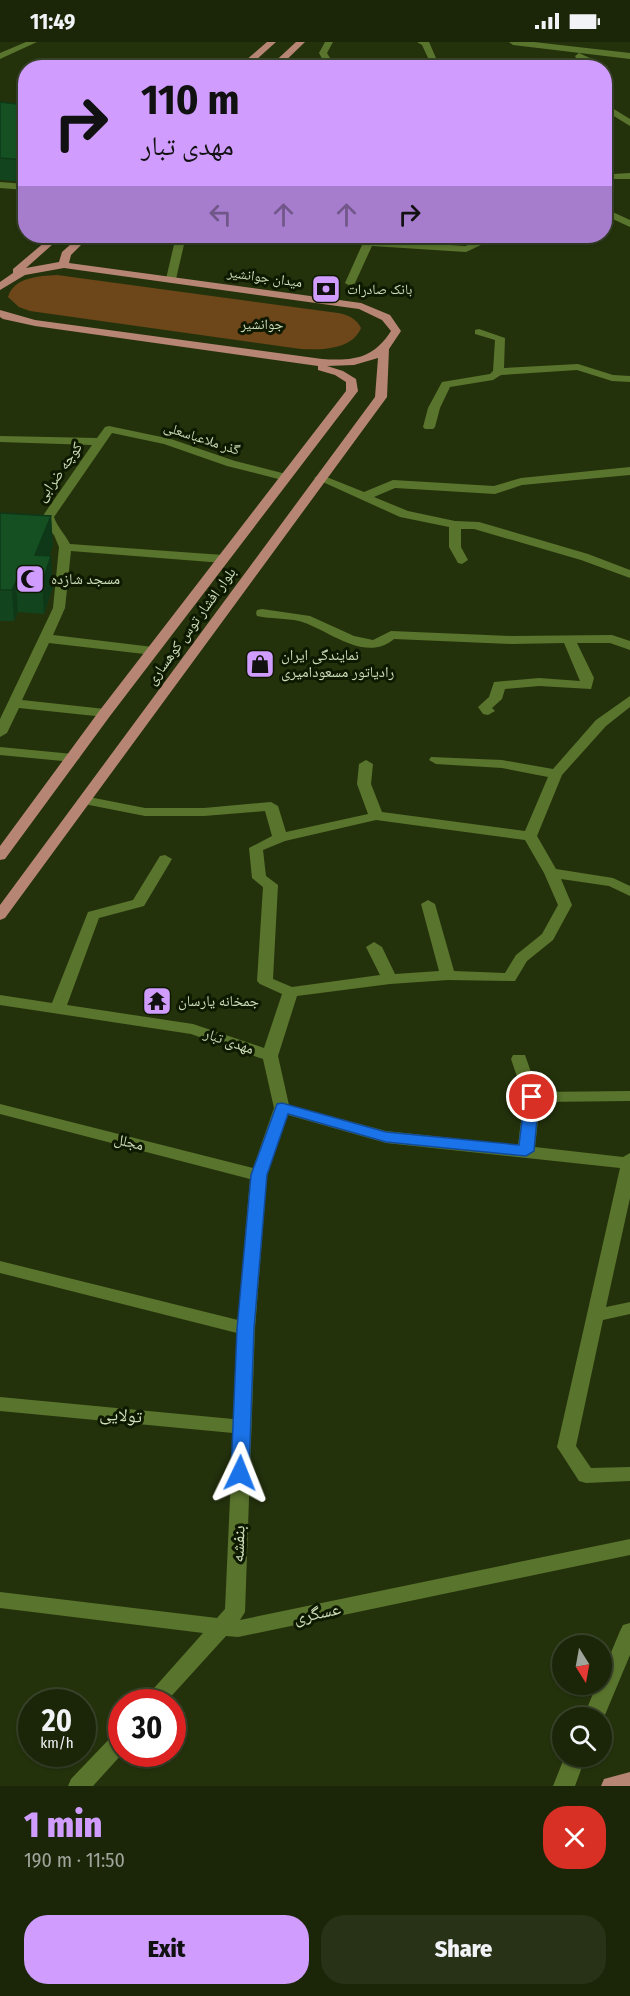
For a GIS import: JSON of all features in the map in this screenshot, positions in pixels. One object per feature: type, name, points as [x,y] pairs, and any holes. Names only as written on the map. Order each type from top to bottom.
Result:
[{"type":"main road","points":[[251,60],[272,42]]},
{"type":"main road","points":[[281,60],[301,42]]},
{"type":"main road","points":[[4,283],[49,243]]},
{"type":"main road","points":[[64,265],[66,254],[78,243]]},
{"type":"main road","name":"میدان جوانشیر","points":[[4,283],[27,270],[64,265],[361,306],[392,321],[396,331],[384,349]]},
{"type":"main road","points":[[0,313],[7,317],[35,323],[302,362],[334,363],[360,360],[384,349]]},
{"type":"main road","name":"بلوار افشار توس کوهساری","points":[[0,915],[381,397],[384,349]]},
{"type":"main road","name":"بلوار افشار توس کوهساری","points":[[0,856],[105,713],[352,391],[352,381],[339,373],[302,362]]},
{"type":"main road","points":[[612,1786],[630,1781]]},
{"type":"street","points":[[0,56],[33,42]]},
{"type":"street","points":[[327,60],[323,53],[328,42]]},
{"type":"street","points":[[421,42],[424,43],[432,58]]},
{"type":"street","points":[[513,42],[561,50],[630,56]]},
{"type":"street","points":[[561,50],[585,60]]},
{"type":"street","points":[[612,72],[616,74]]},
{"type":"street","points":[[612,111],[630,123]]},
{"type":"street","points":[[612,177],[630,176]]},
{"type":"street","points":[[0,185],[18,186]]},
{"type":"street","points":[[612,214],[627,221]]},
{"type":"street","points":[[171,279],[179,243]]},
{"type":"street","points":[[350,283],[368,243],[466,249],[476,245],[476,243]]},
{"type":"street","points":[[479,332],[500,338],[498,372]]},
{"type":"street","points":[[429,427],[434,408],[446,384],[493,377],[498,372],[578,367],[612,378],[630,379]]},
{"type":"street","name":"گذر ملاعباسعلی","points":[[109,429],[167,441],[231,464],[286,477]]},
{"type":"street","name":"کوچه ضرابی","points":[[60,543],[59,534],[50,525],[48,517],[109,429]]},
{"type":"street","points":[[0,439],[100,442]]},
{"type":"street","points":[[363,496],[393,484],[495,490],[521,482],[630,471]]},
{"type":"street","points":[[320,478],[404,514],[455,525],[475,525],[584,557],[630,574]]},
{"type":"street","points":[[455,525],[454,547],[462,560]]},
{"type":"street","points":[[0,733],[59,608],[60,543],[223,560]]},
{"type":"street","points":[[262,613],[304,619],[350,640],[366,644],[388,640],[391,635],[441,638],[612,639],[630,646]]},
{"type":"street","points":[[43,638],[153,651]]},
{"type":"street","points":[[488,711],[485,707],[495,699],[499,686],[539,682],[586,686],[587,678],[569,640]]},
{"type":"street","points":[[530,836],[556,774],[602,723],[630,700]]},
{"type":"street","points":[[14,703],[105,713]]},
{"type":"street","points":[[0,751],[72,758]]},
{"type":"street","points":[[436,760],[502,764],[556,774]]},
{"type":"street","points":[[366,764],[364,783],[376,816]]},
{"type":"street","points":[[84,800],[145,812],[204,812],[271,806],[280,838]]},
{"type":"street","points":[[376,816],[434,822],[492,833],[530,836],[551,873],[565,905],[548,938],[522,958],[510,978],[448,975],[390,979],[290,992],[265,981],[271,885],[259,878],[256,848],[280,838],[376,816]]},
{"type":"street","points":[[57,1010],[93,915],[139,903],[165,859]]},
{"type":"street","points":[[551,873],[613,882],[630,892]]},
{"type":"street","points":[[428,904],[448,975]]},
{"type":"street","points":[[374,947],[390,979]]},
{"type":"street","points":[[270,1056],[290,992]]},
{"type":"street","name":"مهدی تبار","points":[[0,1000],[193,1029],[270,1056],[282,1108]]},
{"type":"street","points":[[519,1059],[532,1097],[526,1151]]},
{"type":"street","points":[[532,1097],[630,1096]]},
{"type":"street","points":[[282,1108],[386,1137],[629,1162],[566,1447],[586,1476],[630,1474]]},
{"type":"street","name":"بنفشه","points":[[166,1689],[235,1612],[246,1329],[259,1175],[282,1108]]},
{"type":"street","name":"مجلل","points":[[0,1109],[259,1175]]},
{"type":"street","points":[[0,1267],[246,1329]]},
{"type":"street","points":[[594,1316],[630,1308]]},
{"type":"street","name":"تولایی","points":[[0,1404],[242,1427]]},
{"type":"street","name":"عسگری","points":[[0,1599],[238,1629],[630,1547]]},
{"type":"street","points":[[598,1707],[630,1631]]},
{"type":"street","points":[[79,1786],[108,1754]]},
{"type":"street","points":[[564,1786],[572,1767]]},
{"type":"shaded area","points":[[57,275],[338,313],[351,318],[361,328],[351,341],[343,345],[326,349],[301,349],[30,311],[19,307],[8,297],[11,290],[21,282],[35,277]]},
{"type":"building","points":[[0,102],[18,104],[18,159],[0,158]]},
{"type":"building","points":[[0,513],[51,516],[35,555],[51,556],[42,583],[16,581],[12,590],[0,590]]},
{"type":"place","name":"بانک صادرات","points":[[326,289]]},
{"type":"place","name":"مسجد شازده","points":[[30,579]]},
{"type":"place","name":"نمایندگی ایران رادیاتور مسعودامیری","points":[[260,664]]},
{"type":"place","name":"جمخانه یارسان","points":[[157,1001]]},
{"type":"district","name":"جوانشیر","points":[[262,324]]},
{"type":"route","points":[[240,1473],[246,1329],[259,1175],[282,1108],[386,1137],[526,1151],[532,1097]]}]
